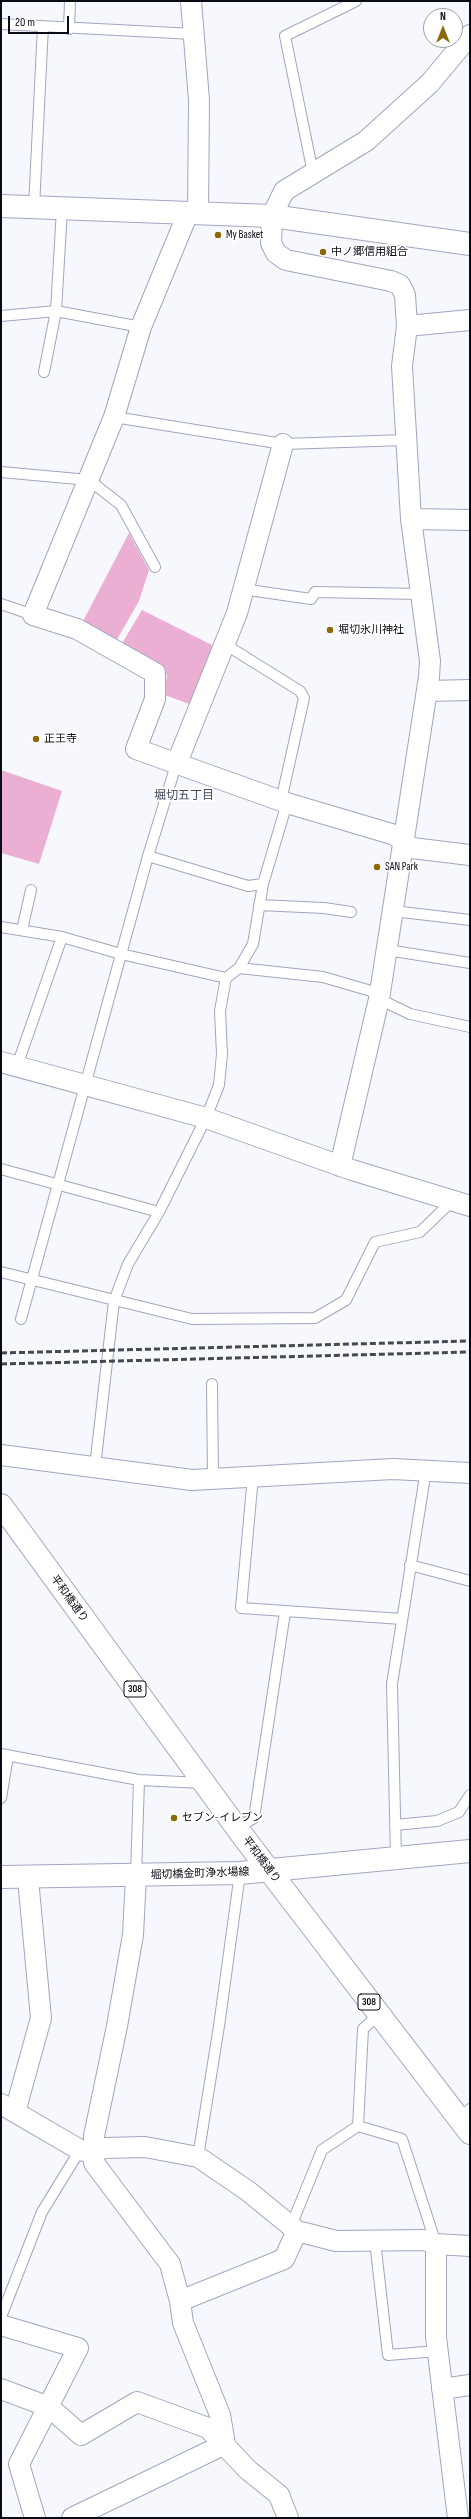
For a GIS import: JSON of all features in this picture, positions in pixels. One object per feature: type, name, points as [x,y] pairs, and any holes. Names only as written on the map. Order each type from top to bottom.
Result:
[{"type":"street","points":[[191,1],[199,100],[193,213],[141,327],[114,416],[33,615],[77,629],[155,673],[155,699],[136,749],[176,765],[284,802],[395,835],[412,848],[470,855]]},
{"type":"street","points":[[340,1166],[379,999],[428,691],[430,661],[411,519],[406,440],[402,366],[407,326],[404,295],[400,285],[390,281],[286,260],[276,253],[271,243],[272,216],[284,191],[366,141],[430,83],[470,34]]},
{"type":"street","points":[[1,206],[272,216],[470,244]]},
{"type":"street","points":[[407,326],[470,320]]},
{"type":"street","points":[[176,765],[226,645],[237,613],[242,589],[263,525],[283,444]]},
{"type":"street","points":[[411,519],[470,520]]},
{"type":"street","points":[[428,691],[470,690]]},
{"type":"street","points":[[9,1064],[206,1118],[340,1166],[465,1201]]},
{"type":"street","points":[[1,1455],[192,1480],[393,1469],[470,1473]]},
{"type":"street","name":"平和橋通り","points":[[2,1506],[268,1870],[379,2014],[466,2120]]},
{"type":"street","name":"堀切橋金町浄水場線","points":[[1,1877],[28,1879],[240,1873],[470,1850]]},
{"type":"street","points":[[87,2152],[94,2136],[117,2026],[132,1935],[136,1876]]},
{"type":"street","points":[[28,1879],[41,2018],[6,2111],[87,2152],[170,2264],[180,2301],[183,2322],[220,2415],[225,2444]]},
{"type":"street","points":[[87,2152],[104,2148],[145,2147],[198,2157],[248,2191],[294,2229],[336,2242],[425,2240],[436,2244],[470,2246]]},
{"type":"street","points":[[180,2301],[284,2259],[294,2229]]},
{"type":"street","points":[[436,2244],[437,2351],[458,2518]]},
{"type":"street","points":[[1,2325],[78,2348],[19,2464],[35,2518]]},
{"type":"street","points":[[442,2389],[470,2385]]},
{"type":"street","points":[[1,2389],[49,2407],[81,2434],[137,2402],[208,2428],[225,2444],[248,2470],[279,2495],[283,2516]]},
{"type":"street","points":[[72,2518],[225,2444]]},
{"type":"lane","points":[[69,29],[70,1]]},
{"type":"lane","points":[[313,173],[285,36],[356,1]]},
{"type":"lane","points":[[1,24],[69,29],[194,34]]},
{"type":"lane","points":[[34,207],[43,26]]},
{"type":"lane","points":[[44,372],[56,311],[62,209]]},
{"type":"lane","points":[[1,316],[56,311],[141,327]]},
{"type":"lane","points":[[114,416],[283,444],[406,440]]},
{"type":"lane","points":[[1,472],[89,480],[121,505],[155,567]]},
{"type":"lane","points":[[242,589],[311,598],[315,592],[420,594]]},
{"type":"lane","points":[[1,604],[33,615]]},
{"type":"lane","points":[[95,1467],[114,1301],[128,1264],[159,1212],[206,1118],[219,1085],[222,1054],[220,1010],[226,978],[239,968],[253,944],[263,884],[284,802],[304,698],[300,691],[226,645]]},
{"type":"lane","points":[[21,1319],[148,856],[176,765]]},
{"type":"lane","points":[[148,856],[248,886],[263,884]]},
{"type":"lane","points":[[22,930],[31,890]]},
{"type":"lane","points":[[260,905],[324,908],[351,912]]},
{"type":"lane","points":[[393,911],[470,920]]},
{"type":"lane","points":[[1,927],[62,937],[121,954],[226,978]]},
{"type":"lane","points":[[9,1064],[62,937]]},
{"type":"lane","points":[[387,950],[470,963]]},
{"type":"lane","points":[[239,968],[323,976],[371,991],[379,999],[410,1014],[470,1027]]},
{"type":"lane","points":[[1,1169],[159,1212]]},
{"type":"lane","points":[[1,1272],[32,1281],[192,1319],[315,1318],[346,1300],[375,1242],[420,1232],[465,1201]]},
{"type":"lane","points":[[212,1384],[213,1478]]},
{"type":"lane","points":[[396,1857],[392,1684],[426,1470]]},
{"type":"lane","points":[[253,1476],[241,1608],[402,1619]]},
{"type":"lane","points":[[410,1565],[470,1581]]},
{"type":"lane","points":[[237,1828],[254,1818],[285,1612]]},
{"type":"lane","points":[[1,1798],[5,1755],[139,1780],[203,1783]]},
{"type":"lane","points":[[136,1876],[139,1780]]},
{"type":"lane","points":[[395,1825],[442,1818],[459,1812],[470,1795]]},
{"type":"lane","points":[[198,2157],[220,2026],[240,1873]]},
{"type":"lane","points":[[358,2126],[363,2029],[379,2014]]},
{"type":"lane","points":[[294,2229],[322,2150],[358,2126]]},
{"type":"lane","points":[[358,2126],[402,2139],[436,2244]]},
{"type":"lane","points":[[1,2317],[42,2212],[87,2152]]},
{"type":"lane","points":[[375,2241],[388,2355],[437,2351]]},
{"type":"shaded area","points":[[129,533],[149,570],[139,601],[115,643],[82,623]]},
{"type":"shaded area","points":[[142,610],[216,647],[192,705],[162,694],[167,677],[165,668],[121,645]]},
{"type":"shaded area","points":[[1,770],[62,791],[39,864],[1,853]]},
{"type":"railway","points":[[1,1353],[470,1341]]},
{"type":"railway","points":[[1,1364],[470,1352]]},
{"type":"place","name":"My Basket","points":[[218,235]]},
{"type":"place","name":"中ノ郷信用組合","points":[[323,252]]},
{"type":"place","name":"堀切氷川神社","points":[[330,630]]},
{"type":"place","name":"正王寺","points":[[36,739]]},
{"type":"place","name":"SAN Park","points":[[377,867]]},
{"type":"place","name":"セブン-イレブン","points":[[174,1818]]},
{"type":"district","name":"堀切五丁目","points":[[184,796]]}]
